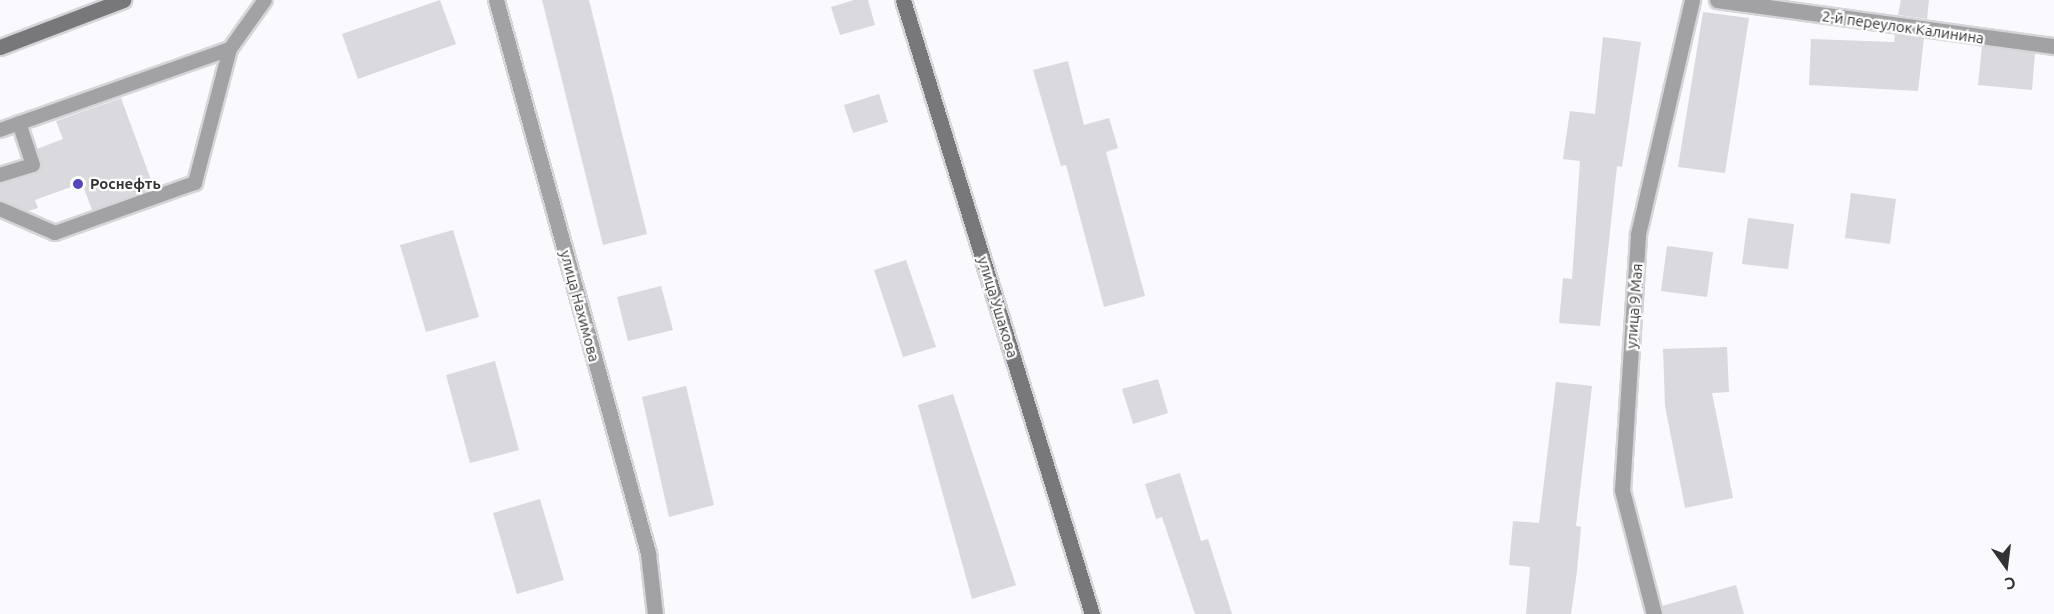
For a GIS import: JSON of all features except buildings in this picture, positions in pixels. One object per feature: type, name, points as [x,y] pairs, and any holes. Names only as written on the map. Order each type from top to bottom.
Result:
[{"type":"main road","points":[[0,47],[123,0]]},
{"type":"main road","name":"улица Ушакова","points":[[903,0],[1092,614]]},
{"type":"street","name":"улица Нахимова","points":[[496,0],[648,553],[655,614]]},
{"type":"street","name":"улица 9 Мая","points":[[1654,614],[1622,490],[1638,234],[1692,0]]},
{"type":"street","name":"2-й переулок Калинина","points":[[1717,0],[2054,46]]},
{"type":"lane","points":[[0,209],[56,233],[195,183],[230,49],[264,0]]},
{"type":"lane","points":[[0,130],[230,49]]},
{"type":"lane","points":[[0,176],[33,165],[19,123]]},
{"type":"place","name":"Роснефть","points":[[78,184]]}]
